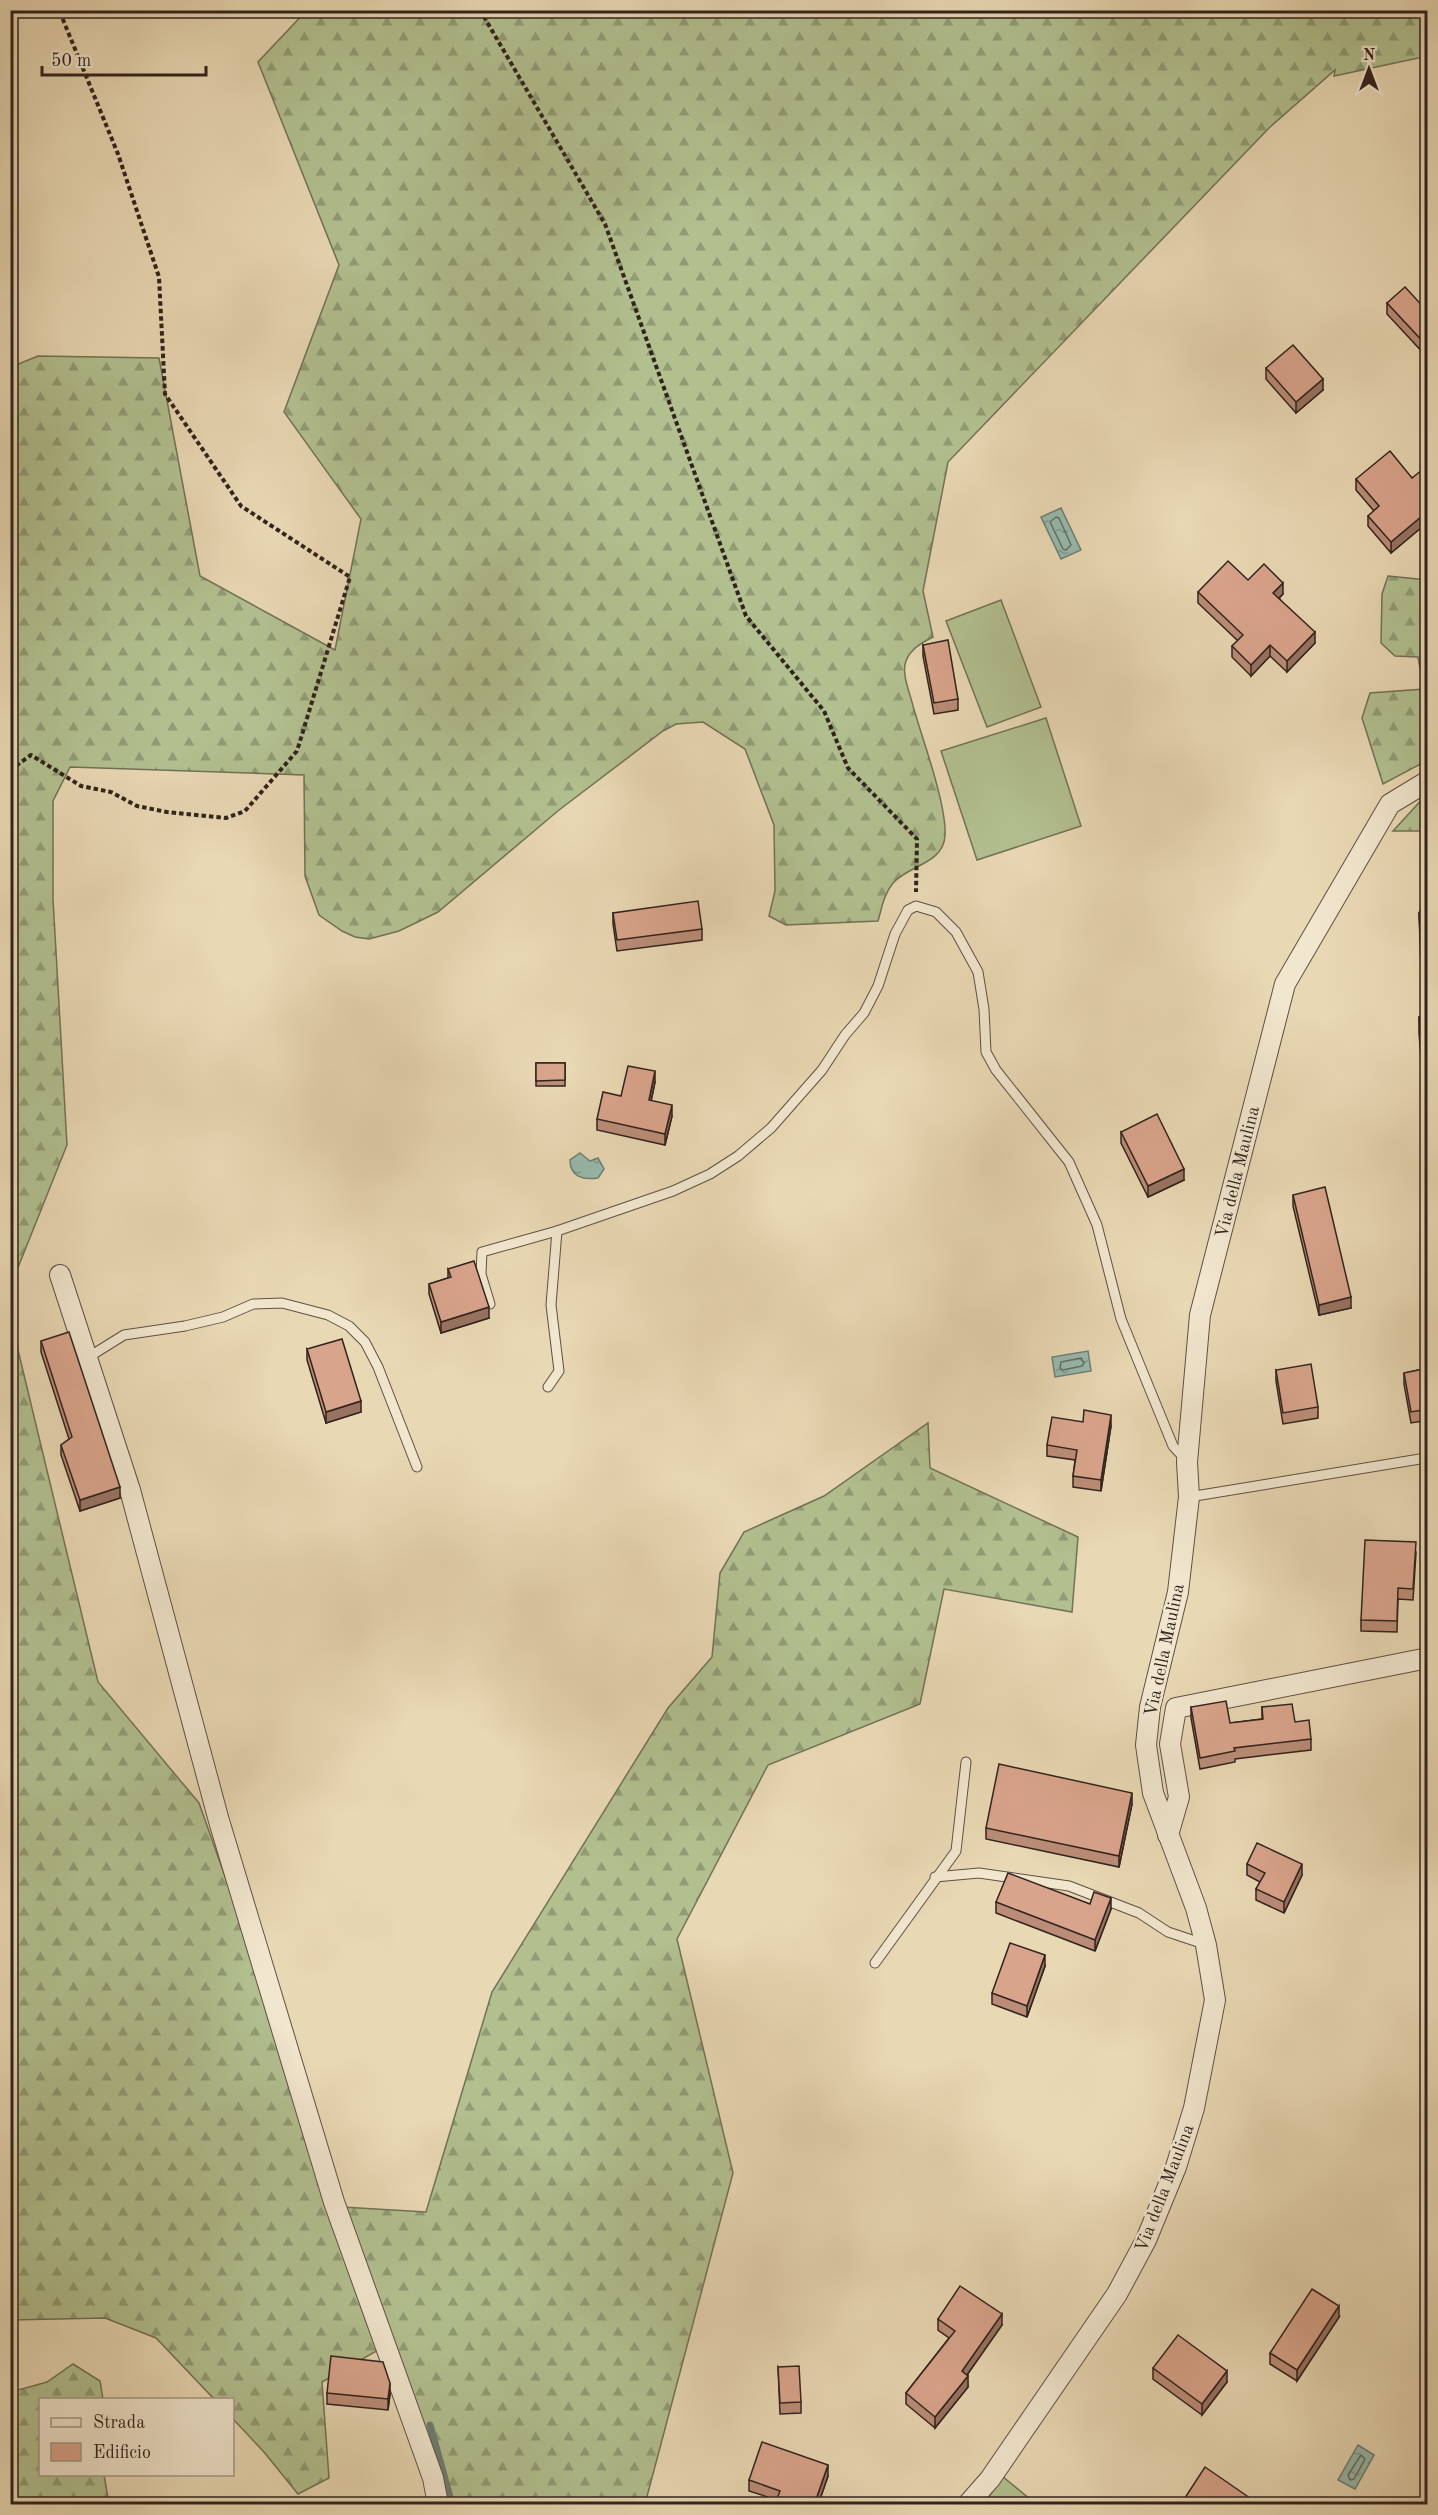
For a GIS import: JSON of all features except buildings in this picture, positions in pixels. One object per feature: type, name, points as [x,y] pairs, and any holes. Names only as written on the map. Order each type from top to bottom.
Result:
[{"type":"street","name":"Via della Maulina","points":[[968,2505],[990,2479],[1111,2303],[1146,2240],[1176,2166],[1194,2109],[1215,2000],[1206,1945],[1196,1908],[1153,1793],[1146,1745],[1150,1707],[1178,1592],[1189,1497],[1187,1462],[1200,1315],[1285,984],[1390,804],[1428,781]]},
{"type":"street","points":[[60,1275],[130,1490],[219,1821],[330,2191],[433,2478],[438,2505]]},
{"type":"street","points":[[1168,1835],[1179,1797],[1170,1744],[1176,1708],[1428,1658]]},
{"type":"lane","points":[[490,1304],[481,1274],[482,1252],[557,1231],[673,1191],[710,1174],[738,1156],[771,1128],[822,1070],[845,1035],[864,1013],[878,986],[895,934],[908,910],[916,906],[936,912],[956,932],[978,972],[984,1009],[986,1052],[996,1070],[1069,1162],[1098,1225],[1121,1320],[1173,1446],[1187,1462]]},
{"type":"lane","points":[[548,1387],[559,1371],[551,1305],[557,1231]]},
{"type":"lane","points":[[87,1358],[124,1335],[185,1326],[223,1317],[253,1304],[282,1303],[328,1316],[349,1326],[365,1342],[378,1367],[417,1467]]},
{"type":"lane","points":[[1189,1497],[1426,1458],[1428,1455]]},
{"type":"lane","points":[[875,1963],[956,1851],[966,1762]]},
{"type":"lane","points":[[935,1877],[979,1873],[1069,1886],[1139,1913],[1168,1932],[1206,1945]]},
{"type":"path","points":[[10,770],[32,755],[81,786],[111,792],[137,806],[167,812],[226,818],[245,811],[297,751],[350,577],[241,506],[165,394],[159,277],[118,154],[59,10]]},
{"type":"path","points":[[480,10],[605,224],[746,616],[824,711],[848,768],[917,839],[916,906]]},
{"type":"green space","points":[[307,10],[1427,10],[1428,56],[1334,76],[1335,70],[1269,128],[948,462],[923,591],[933,637],[910,653],[905,666],[908,689],[942,807],[945,836],[938,853],[893,883],[885,896],[878,921],[786,925],[769,916],[775,891],[774,825],[745,749],[703,722],[676,724],[663,731],[559,810],[438,912],[399,931],[369,939],[355,937],[342,931],[319,915],[305,876],[304,775],[70,767],[53,801],[53,899],[67,1145],[11,1285],[11,367],[38,356],[159,358],[200,576],[335,650],[361,519],[284,412],[339,265],[258,62]]},
{"type":"green space","points":[[1388,576],[1427,580],[1428,760],[1383,784],[1362,718],[1370,693],[1424,689],[1418,657],[1395,656],[1381,643],[1382,594]]},
{"type":"green space","points":[[1001,600],[1041,707],[987,727],[946,621]]},
{"type":"green space","points":[[1046,718],[1081,826],[977,860],[941,751]]},
{"type":"green space","points":[[1427,794],[1427,828],[1420,831],[1393,831]]},
{"type":"green space","points":[[10,1317],[98,1682],[199,1803],[342,2207],[426,2212],[492,1992],[668,1708],[712,1657],[720,1573],[744,1532],[824,1496],[928,1423],[930,1468],[1078,1537],[1072,1612],[944,1589],[920,1704],[768,1765],[677,1939],[733,2173],[645,2504],[451,2504],[385,2346],[322,2382],[329,2478],[298,2494],[234,2420],[234,2398],[213,2398],[156,2338],[105,2318],[11,2320]]},
{"type":"green space","points":[[73,2364],[100,2381],[103,2398],[39,2398],[39,2476],[104,2476],[109,2504],[11,2504],[11,2392],[47,2382]]},
{"type":"green space","points":[[1002,2476],[1036,2504],[984,2504]]},
{"type":"water","points":[[1061,508],[1081,550],[1061,559],[1041,517]]},
{"type":"water","points":[[580,1153],[590,1161],[598,1158],[604,1169],[598,1178],[583,1178],[572,1170],[570,1160]]},
{"type":"water","points":[[1088,1351],[1091,1371],[1055,1377],[1052,1357]]},
{"type":"water","points":[[1358,2445],[1374,2455],[1355,2489],[1338,2480]]},
{"type":"waterway","points":[[430,2425],[452,2504]]}]
